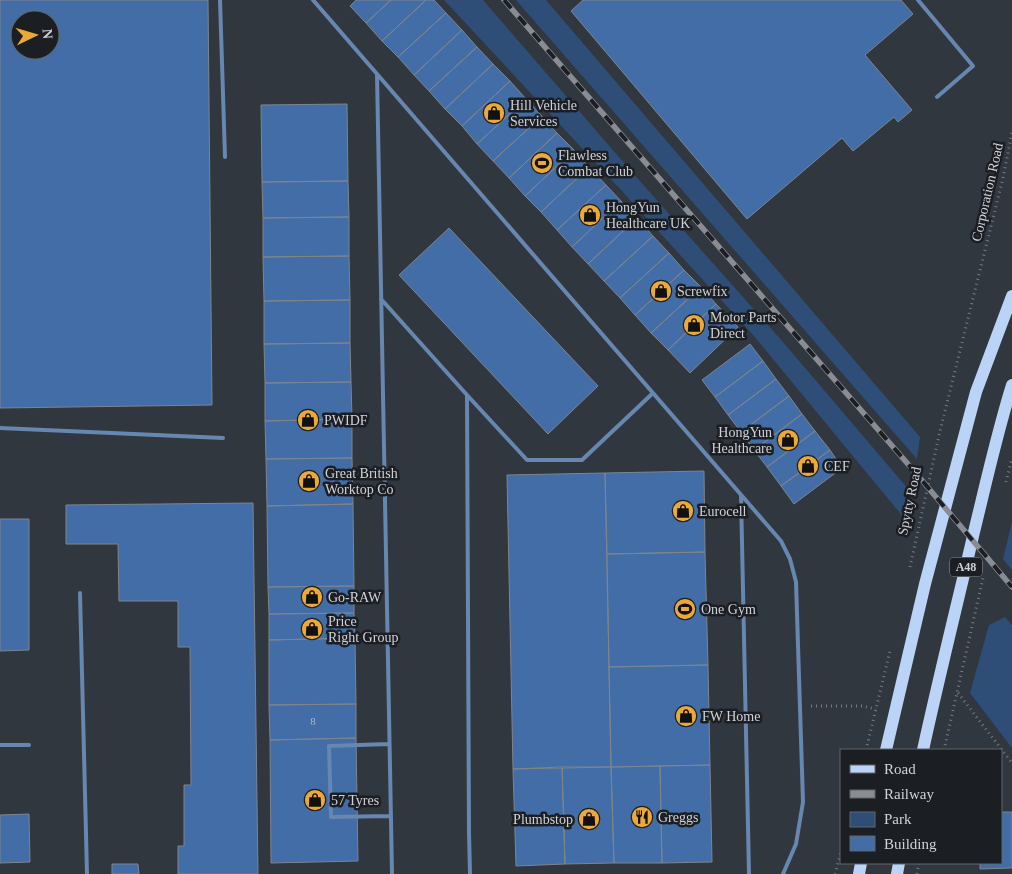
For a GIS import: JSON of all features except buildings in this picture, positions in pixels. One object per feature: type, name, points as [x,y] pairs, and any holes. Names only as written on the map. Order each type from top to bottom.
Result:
[{"type":"main road","name":"A48","points":[[886,749],[925,584],[976,392],[1012,296]]},
{"type":"main road","name":"A48","points":[[923,749],[935,692],[1012,385]]},
{"type":"lane","points":[[220,0],[225,157]]},
{"type":"lane","points":[[313,0],[781,541],[790,559],[796,582],[803,802],[796,844],[783,874]]},
{"type":"lane","points":[[918,0],[973,66],[937,97]]},
{"type":"lane","points":[[377,73],[392,874]]},
{"type":"lane","points":[[381,299],[466,395],[527,460],[582,460],[653,393]]},
{"type":"lane","points":[[466,395],[470,874]]},
{"type":"lane","points":[[0,428],[223,438]]},
{"type":"lane","points":[[741,495],[749,874]]},
{"type":"lane","points":[[80,593],[87,874]]},
{"type":"lane","points":[[389,744],[329,746],[331,817],[390,816]]},
{"type":"lane","points":[[0,745],[29,745]]},
{"type":"path","name":"Corporation Road","points":[[983,257],[1003,178],[1012,132]]},
{"type":"path","name":"Spytty Road","points":[[908,576],[940,430],[983,257]]},
{"type":"path","points":[[1003,490],[1012,458]]},
{"type":"path","points":[[944,749],[983,578]]},
{"type":"path","points":[[866,749],[892,643]]},
{"type":"path","points":[[957,692],[1001,749]]},
{"type":"path","points":[[800,706],[862,706],[876,709]]},
{"type":"path","points":[[1002,750],[1012,763]]},
{"type":"path","points":[[835,874],[840,856]]},
{"type":"green space","points":[[444,0],[483,0],[631,171],[783,342],[909,490],[904,518],[754,336]]},
{"type":"green space","points":[[516,0],[546,0],[920,437],[917,459]]},
{"type":"green space","points":[[1012,522],[1012,570],[1003,559]]},
{"type":"green space","points":[[1005,617],[1012,625],[1012,748],[970,693],[989,625]]},
{"type":"railway","points":[[504,0],[914,471],[1012,587]]},
{"type":"place","name":"Hill Vehicle Services","points":[[494,113]]},
{"type":"place","name":"Flawless Combat Club","points":[[542,163]]},
{"type":"place","name":"HongYun Healthcare UK","points":[[590,215]]},
{"type":"place","name":"Screwfix","points":[[661,291]]},
{"type":"place","name":"Motor Parts Direct","points":[[694,325]]},
{"type":"place","name":"PWIDF","points":[[308,420]]},
{"type":"place","name":"HongYun Healthcare","points":[[788,440]]},
{"type":"place","name":"CEF","points":[[808,466]]},
{"type":"place","name":"Great British Worktop Co","points":[[309,481]]},
{"type":"place","name":"Eurocell","points":[[683,511]]},
{"type":"place","name":"Go-RAW","points":[[312,597]]},
{"type":"place","name":"One Gym","points":[[685,609]]},
{"type":"place","name":"Price Right Group","points":[[312,629]]},
{"type":"place","name":"FW Home","points":[[686,716]]},
{"type":"place","name":"57 Tyres","points":[[315,800]]},
{"type":"place","name":"Greggs","points":[[642,817]]},
{"type":"place","name":"Plumbstop","points":[[589,819]]}]
